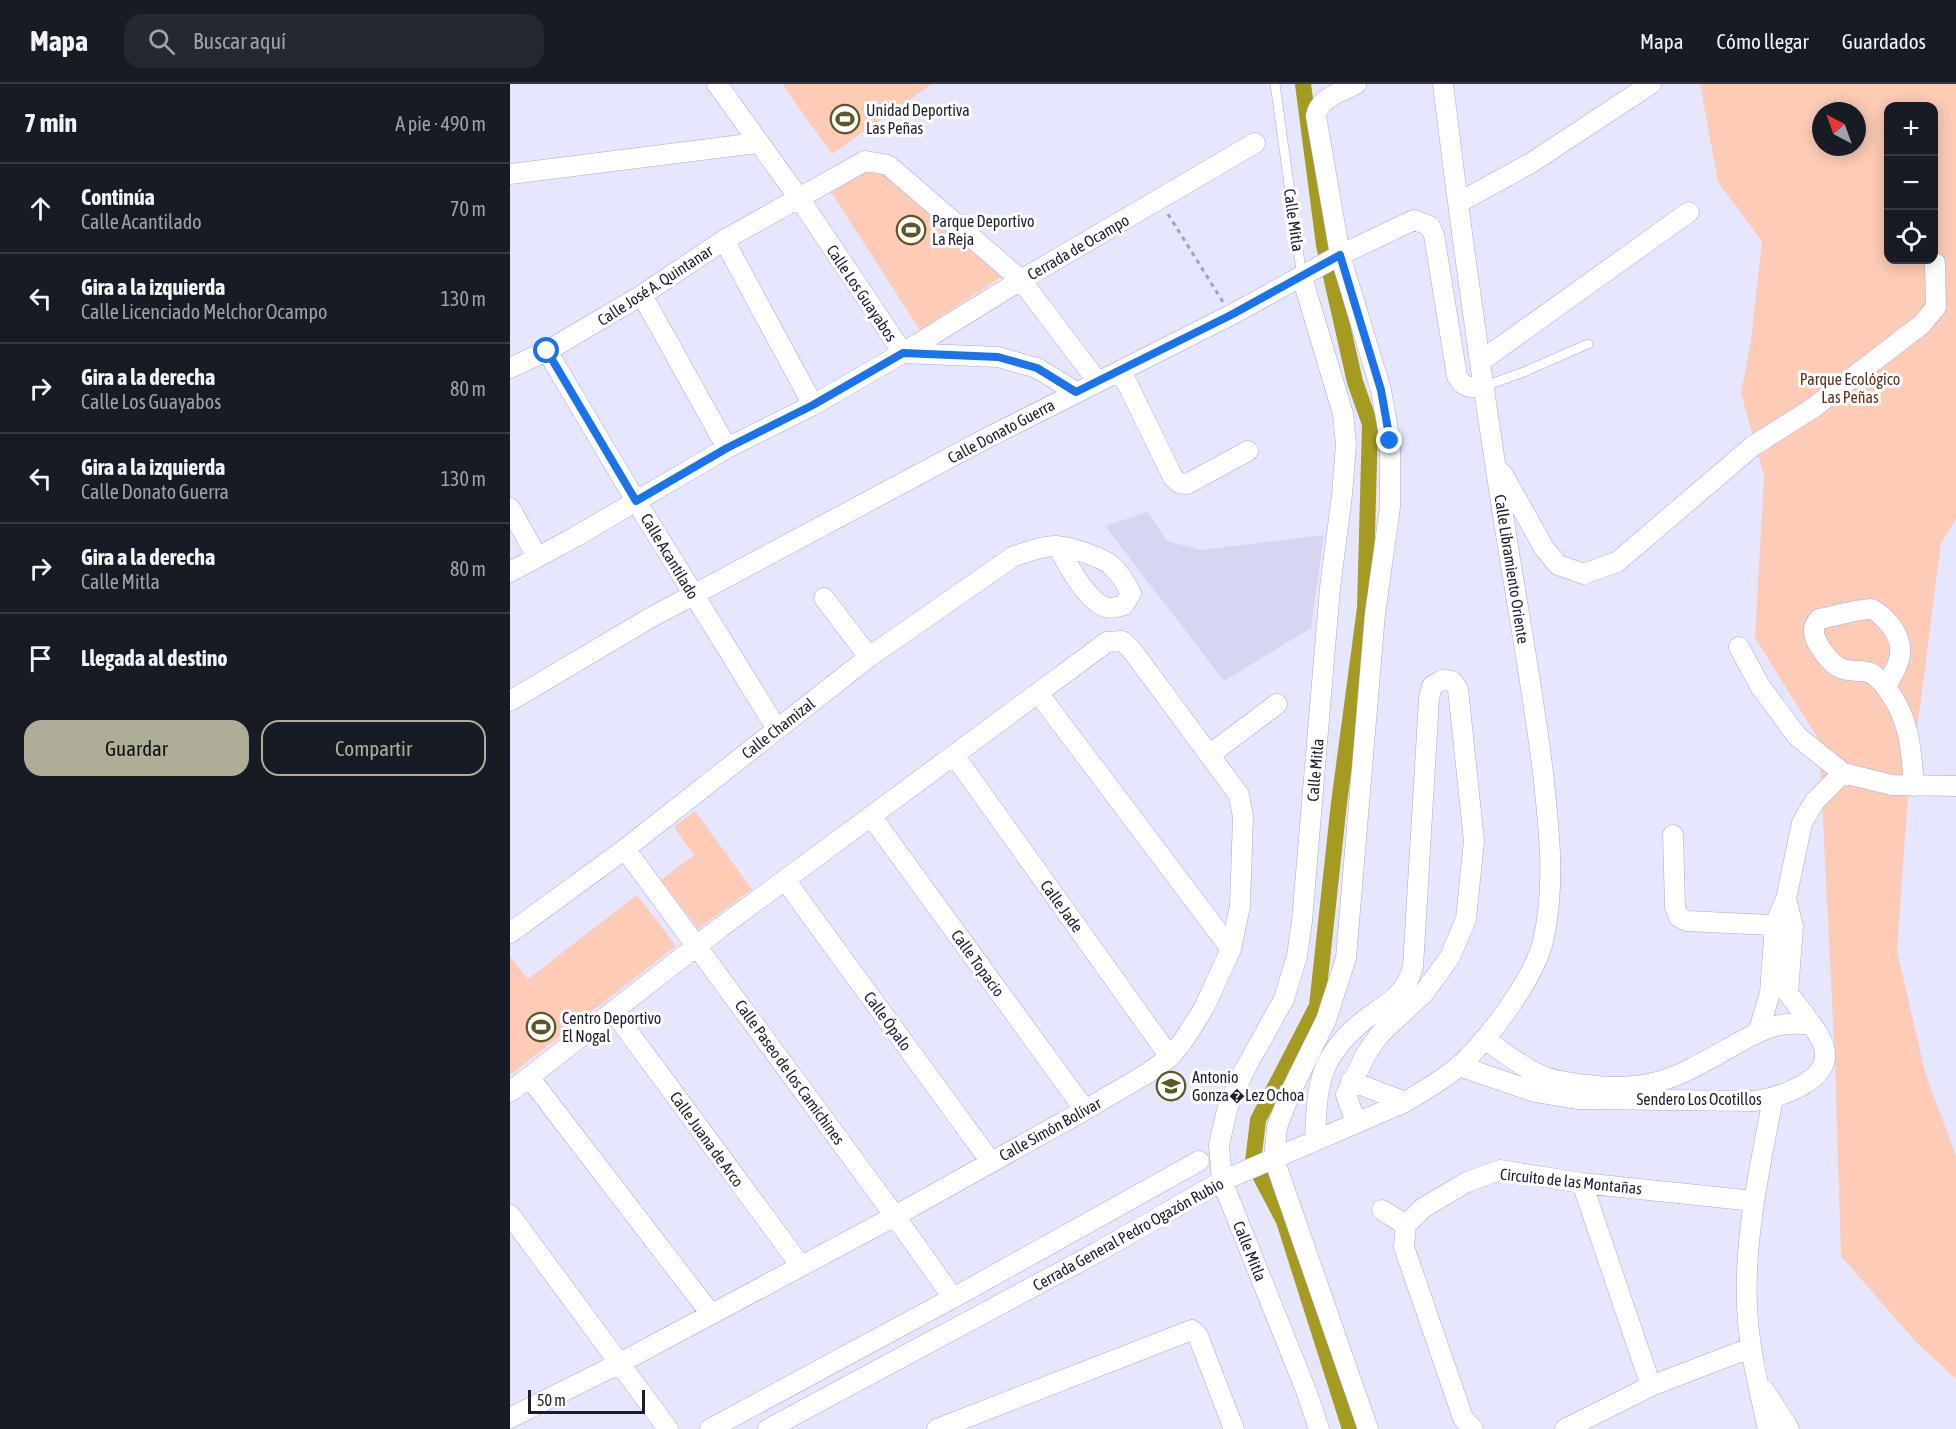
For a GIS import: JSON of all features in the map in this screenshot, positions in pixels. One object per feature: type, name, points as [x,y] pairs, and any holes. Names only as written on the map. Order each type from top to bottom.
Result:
[{"type":"street","name":"Calle Los Guayabos","points":[[717,84],[799,198],[903,353],[998,357],[1037,368],[1076,392]]},
{"type":"street","points":[[1356,84],[1323,102],[1317,109],[1316,116],[1335,258],[1381,390],[1390,441],[1390,507],[1375,614],[1346,958],[1326,1020],[1290,1093],[1277,1127],[1268,1161],[1368,1429]]},
{"type":"street","name":"Calle Libramiento Oriente","points":[[1443,84],[1494,459],[1538,728],[1551,846],[1550,891],[1543,943],[1528,979],[1484,1039]]},
{"type":"street","points":[[1458,203],[1531,163],[1651,84]]},
{"type":"street","points":[[510,174],[758,143]]},
{"type":"street","name":"Cerrada de Ocampo","points":[[510,572],[727,448],[813,405],[1255,143]]},
{"type":"street","name":"Calle José A. Quintanar","points":[[510,368],[547,351],[642,295],[724,240],[865,161],[888,165],[1021,280],[1098,382]]},
{"type":"street","points":[[1481,360],[1689,212]]},
{"type":"street","name":"Calle Donato Guerra","points":[[510,701],[693,595],[1076,392],[1231,315],[1335,258],[1414,220],[1430,226],[1434,235],[1457,376],[1461,384],[1470,388],[1485,386]]},
{"type":"street","points":[[724,240],[813,405]]},
{"type":"street","points":[[1494,459],[1544,548],[1558,565],[1584,574],[1617,562],[1753,446],[1814,408],[1922,324],[1936,307],[1935,264]]},
{"type":"street","name":"Calle Mitla","points":[[1307,274],[1343,414],[1346,444],[1330,588],[1302,921],[1297,957],[1284,999],[1244,1071],[1228,1106],[1219,1144],[1229,1178],[1319,1429]]},
{"type":"street","points":[[642,295],[727,448]]},
{"type":"street","name":"Calle Acantilado","points":[[547,351],[693,595],[777,729]]},
{"type":"street","points":[[1121,371],[1173,477],[1179,483],[1187,484],[1248,451]]},
{"type":"street","points":[[510,508],[537,557]]},
{"type":"street","name":"Calle Chamizal","points":[[510,933],[625,849],[868,657],[1014,556],[1035,549],[1057,546]]},
{"type":"street","points":[[824,598],[868,657]]},
{"type":"street","points":[[1885,687],[1900,662],[1901,651],[1892,626],[1881,614],[1870,609],[1820,619],[1813,632],[1831,662],[1841,668],[1864,670],[1874,674],[1885,687],[1906,722],[1914,786]]},
{"type":"street","name":"Calle Simón Bolívar","points":[[510,1418],[621,1363],[895,1216],[1085,1110],[1148,1073],[1170,1057],[1183,1041],[1204,1008],[1231,949],[1240,906],[1243,817],[1239,795],[1122,640],[1107,642],[1038,693]]},
{"type":"street","points":[[1739,647],[1760,686],[1797,736],[1843,773],[1869,781],[1914,786],[1956,786]]},
{"type":"street","points":[[1315,1140],[1316,1099],[1323,1072],[1336,1047],[1405,986],[1413,967],[1429,699],[1432,686],[1442,680],[1452,681],[1458,689],[1474,841],[1466,919],[1450,957],[1424,994],[1380,1034],[1366,1054],[1349,1088],[1356,1122]]},
{"type":"street","points":[[510,1092],[785,880],[1038,693],[1231,949]]},
{"type":"street","points":[[1209,755],[1277,704]]},
{"type":"street","name":"Calle Jade","points":[[954,755],[1170,1057]]},
{"type":"street","points":[[1759,1030],[1779,993],[1786,898],[1802,823],[1815,801],[1843,773]]},
{"type":"street","name":"Calle Topacio","points":[[871,816],[1085,1110]]},
{"type":"street","points":[[1673,835],[1675,907],[1679,917],[1687,921],[1784,926]]},
{"type":"street","name":"Calle Paseo de los Camichines","points":[[625,849],[953,1298]]},
{"type":"street","name":"Calle Ópalo","points":[[785,880],[991,1162]]},
{"type":"street","points":[[1779,993],[1810,1025]]},
{"type":"street","name":"Calle Juana de Arco","points":[[613,1011],[801,1266]]},
{"type":"street","name":"Sendero Los Ocotillos","points":[[1459,1066],[1536,1092],[1577,1099],[1755,1101],[1773,1098],[1797,1089],[1812,1079],[1822,1066],[1825,1054],[1824,1046],[1810,1025],[1797,1022],[1780,1024],[1759,1030],[1685,1073],[1651,1085],[1611,1088],[1570,1083],[1538,1074],[1484,1039]]},
{"type":"street","name":"Cerrada General Pedro Ogazón Rubio","points":[[768,1429],[802,1421],[1229,1178],[1405,1102],[1459,1066],[1484,1039]]},
{"type":"street","points":[[529,1077],[711,1314]]},
{"type":"street","points":[[1316,1099],[1349,1088],[1405,1102]]},
{"type":"street","points":[[1768,1429],[1750,1348],[1747,1263],[1754,1201],[1773,1098]]},
{"type":"street","name":"Cerrada General Pedro Ogazón Rubio","points":[[710,1429],[953,1298],[1199,1161]]},
{"type":"street","name":"Circuito de las Montañas","points":[[1406,1225],[1423,1208],[1467,1182],[1500,1170],[1582,1183],[1754,1201]]},
{"type":"street","points":[[1582,1183],[1651,1386]]},
{"type":"street","points":[[1382,1210],[1406,1225],[1404,1247],[1463,1418],[1473,1429]]},
{"type":"street","points":[[510,1215],[668,1429]]},
{"type":"street","points":[[937,1429],[1192,1330],[1198,1336],[1233,1429]]},
{"type":"street","points":[[1564,1429],[1651,1386],[1750,1348]]},
{"type":"street","points":[[1757,1379],[1789,1429]]},
{"type":"lane","name":"Calle Mitla","points":[[1275,84],[1307,274]]},
{"type":"lane","points":[[1485,386],[1588,344]]},
{"type":"path","points":[[1159,199],[1231,315]]},
{"type":"shaded area","points":[[1148,512],[1167,541],[1201,550],[1324,535],[1311,628],[1224,681],[1105,526]]},
{"type":"green space","name":"Unidad Deportiva Las Peñas","points":[[782,84],[932,84],[832,154]]},
{"type":"green space","name":"Parque Ecológico Las Peñas","points":[[1700,84],[1956,84],[1956,519],[1941,543],[1907,809],[1897,951],[1925,1072],[1956,1156],[1956,1379],[1917,1343],[1841,1256],[1835,1062],[1819,740],[1755,638],[1764,476],[1741,393],[1751,340],[1762,241],[1718,182]]},
{"type":"green space","name":"Parque Deportivo La Reja","points":[[879,160],[1015,268],[920,330],[831,192]]},
{"type":"green space","points":[[695,811],[752,889],[698,929],[661,880],[694,855],[674,827]]},
{"type":"green space","name":"Centro Deportivo El Nogal","points":[[637,895],[676,946],[510,1075],[510,956],[528,979]]},
{"type":"waterway","points":[[1303,84],[1324,245],[1355,382],[1370,424],[1365,608],[1339,803],[1317,1006],[1258,1120],[1253,1162],[1284,1221],[1350,1429]]},
{"type":"place","name":"Unidad Deportiva Las Peñas","points":[[845,119]]},
{"type":"place","name":"Parque Deportivo La Reja","points":[[911,230]]},
{"type":"place","name":"Centro Deportivo El Nogal","points":[[541,1027]]},
{"type":"place","name":"Antonio Gonza�Lez Ochoa","points":[[1171,1086]]},
{"type":"route","points":[[547,351],[636,501],[727,448],[813,405],[903,353],[998,357],[1037,368],[1076,392],[1231,315],[1340,255],[1381,390],[1390,441]]}]
